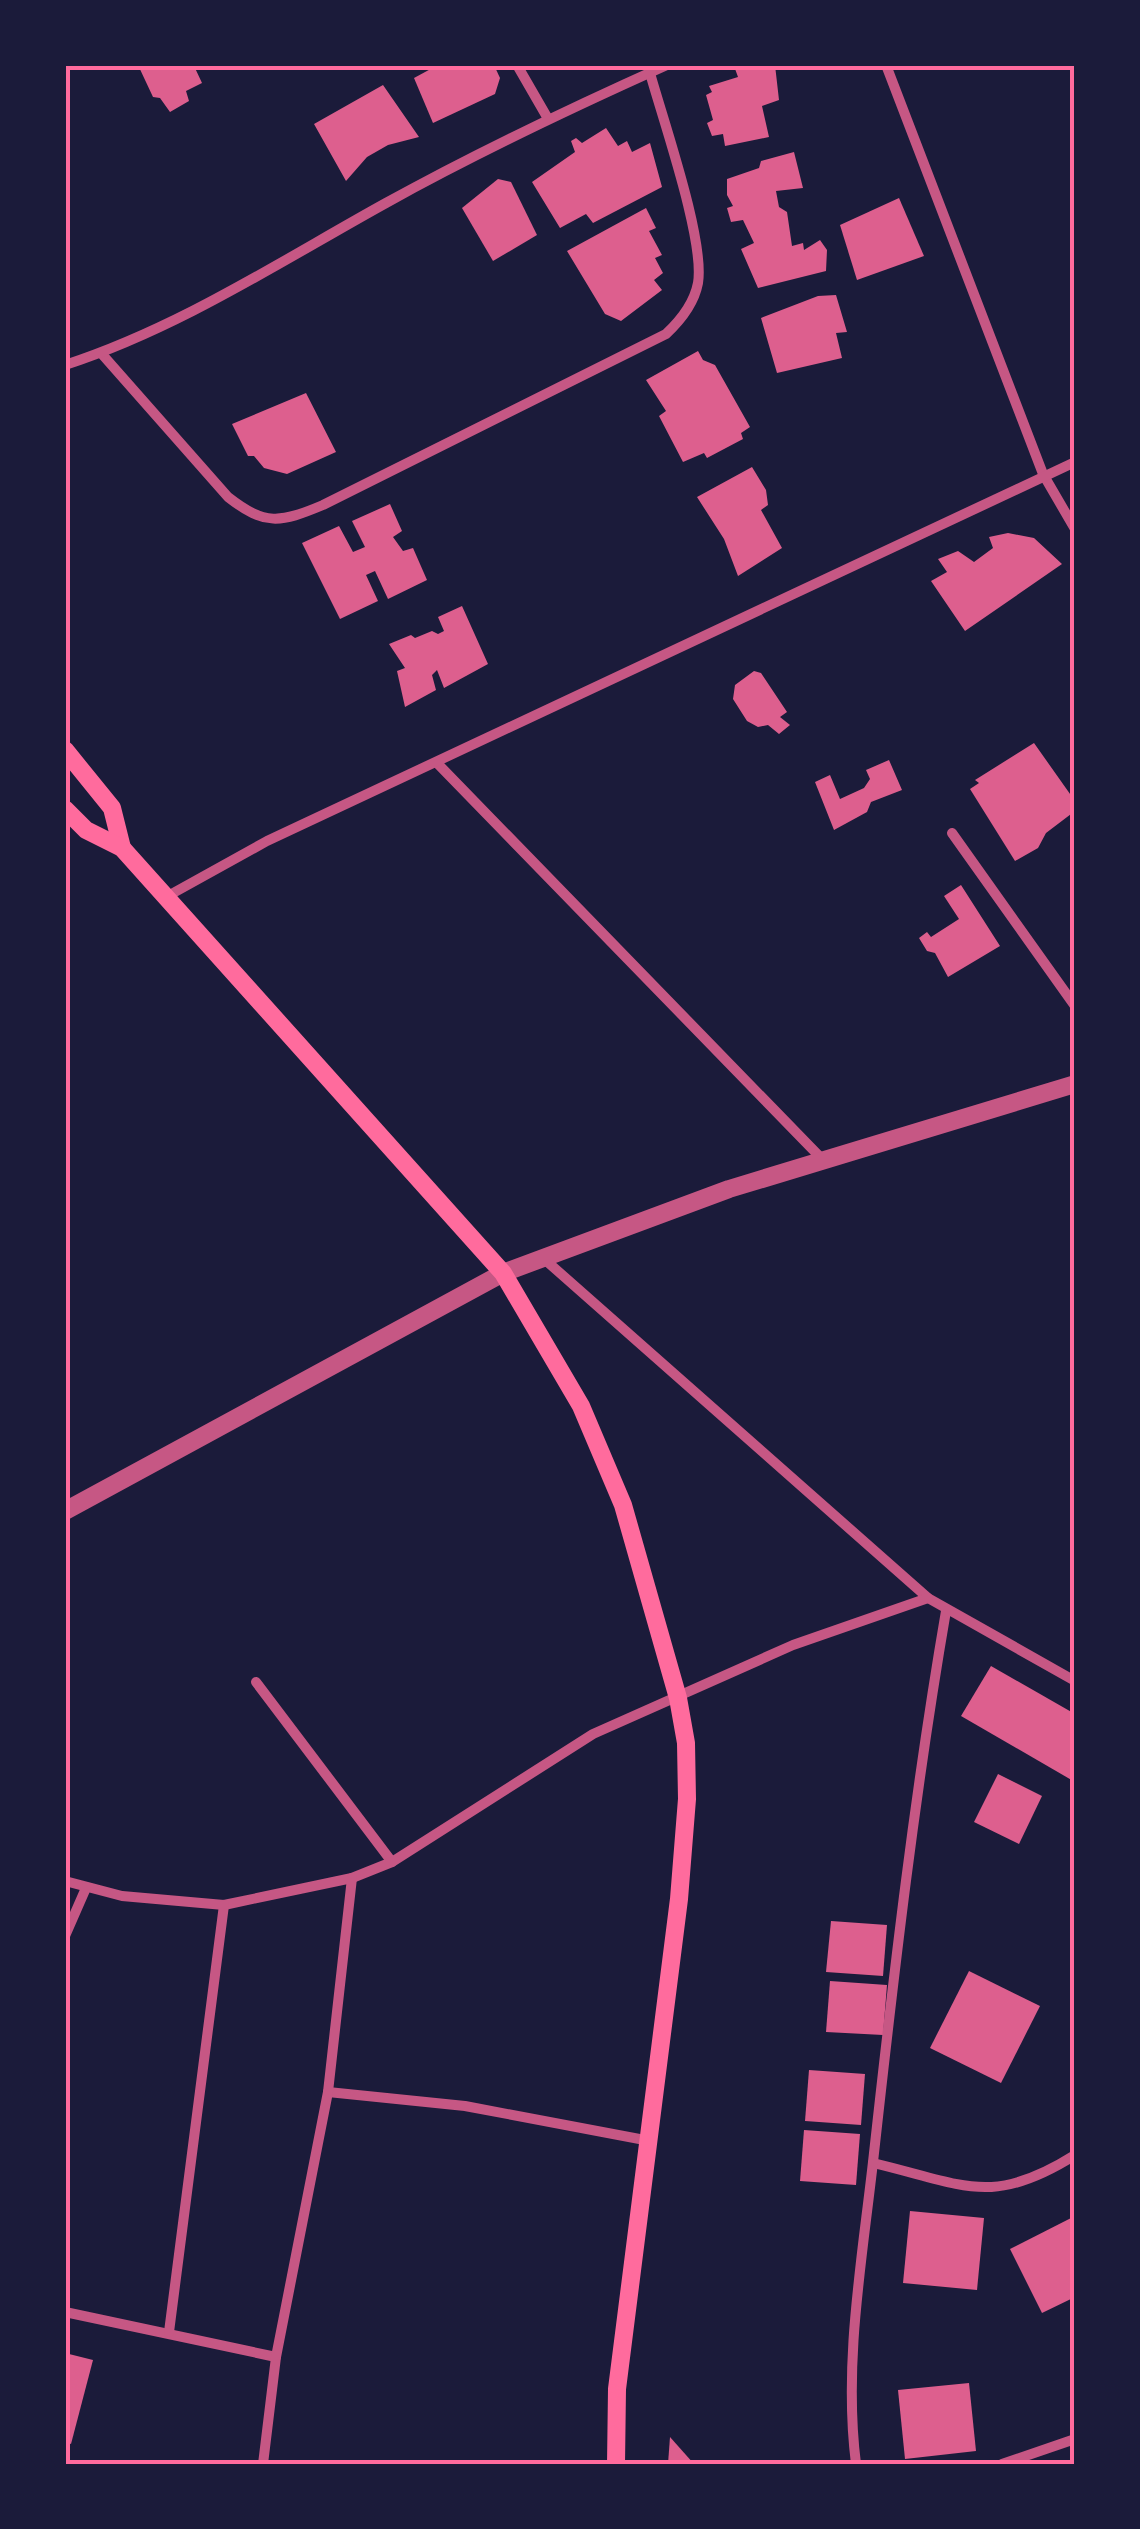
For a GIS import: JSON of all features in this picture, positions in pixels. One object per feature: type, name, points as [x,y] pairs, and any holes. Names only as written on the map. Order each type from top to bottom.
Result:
[{"type":"main road","points":[[65,750],[112,808],[122,848]]},
{"type":"main road","points":[[65,809],[86,830],[122,848],[503,1273],[581,1406],[624,1505],[678,1698],[686,1742],[687,1799],[650,2141],[617,2390],[616,2464]]},
{"type":"street","points":[[517,65],[547,117]]},
{"type":"street","points":[[65,365],[102,354],[211,302],[547,117],[667,65]]},
{"type":"street","points":[[886,65],[1042,474],[1075,529]]},
{"type":"street","points":[[102,354],[228,496],[253,516],[275,520],[323,505],[666,334],[693,300],[699,270],[684,194],[650,73]]},
{"type":"street","points":[[166,898],[267,841],[438,764],[1042,474],[1075,462]]},
{"type":"street","points":[[438,764],[824,1160]]},
{"type":"street","points":[[952,833],[1075,1006]]},
{"type":"street","points":[[65,1511],[503,1273],[729,1189],[1075,1084]]},
{"type":"street","points":[[543,1258],[928,1598],[1075,1681]]},
{"type":"street","points":[[65,1882],[224,1905],[352,1878],[392,1862],[593,1734],[794,1644],[928,1598]]},
{"type":"street","points":[[856,2464],[855,2326],[921,1759],[946,1610]]},
{"type":"street","points":[[256,1682],[392,1862]]},
{"type":"street","points":[[263,2464],[276,2357],[328,2092],[352,1878]]},
{"type":"street","points":[[65,1936],[86,1888]]},
{"type":"street","points":[[169,2332],[224,1905]]},
{"type":"street","points":[[328,2092],[465,2106],[650,2141]]},
{"type":"street","points":[[874,2163],[998,2189],[1034,2180],[1075,2155]]},
{"type":"street","points":[[65,2312],[276,2357]]},
{"type":"street","points":[[1002,2464],[1075,2439]]},
{"type":"building","points":[[138,65],[202,65],[195,68],[202,83],[186,91],[189,101],[170,112],[160,98],[153,97]]},
{"type":"building","points":[[438,65],[494,65],[500,78],[495,94],[433,123],[414,78]]},
{"type":"building","points":[[775,65],[779,100],[762,106],[769,137],[725,146],[723,134],[712,136],[707,123],[713,120],[706,95],[712,92],[709,86],[738,77],[734,66]]},
{"type":"building","points":[[383,85],[419,137],[388,145],[367,157],[346,181],[314,124]]},
{"type":"building","points":[[606,128],[618,146],[627,141],[632,152],[650,143],[662,187],[593,223],[586,214],[560,228],[532,182],[575,152],[571,141],[576,138],[582,143]]},
{"type":"building","points":[[794,152],[803,188],[776,191],[779,207],[787,212],[792,246],[803,243],[804,250],[820,240],[827,250],[826,271],[758,288],[741,249],[754,243],[743,220],[731,222],[727,208],[733,206],[727,195],[727,179],[759,168],[761,161]]},
{"type":"building","points":[[498,179],[511,182],[537,235],[493,261],[462,208]]},
{"type":"building","points":[[899,198],[924,256],[857,280],[840,225]]},
{"type":"building","points":[[646,208],[656,228],[649,231],[662,255],[655,258],[663,273],[654,280],[662,290],[621,321],[605,314],[567,251]]},
{"type":"building","points":[[836,295],[847,332],[836,333],[842,358],[777,373],[761,318],[818,296]]},
{"type":"building","points":[[698,351],[703,360],[715,365],[750,427],[741,433],[743,439],[707,458],[704,453],[683,462],[659,416],[666,411],[646,380]]},
{"type":"building","points":[[306,393],[336,452],[287,474],[264,468],[254,456],[248,456],[232,424]]},
{"type":"building","points":[[752,467],[766,490],[768,505],[761,510],[782,548],[738,576],[724,539],[697,497]]},
{"type":"building","points":[[390,504],[402,531],[393,537],[403,551],[413,548],[427,580],[388,599],[375,571],[366,575],[378,601],[340,619],[302,543],[339,526],[353,552],[365,547],[352,521]]},
{"type":"building","points":[[1008,533],[1034,538],[1062,564],[965,631],[931,581],[947,572],[938,559],[958,551],[974,562],[993,548],[989,537]]},
{"type":"building","points":[[462,606],[488,664],[444,688],[437,670],[432,675],[436,690],[405,707],[397,671],[405,668],[389,644],[411,635],[415,638],[444,631],[438,617]]},
{"type":"building","points":[[754,671],[761,673],[787,712],[780,717],[790,725],[779,734],[768,725],[758,727],[747,721],[733,699],[735,685]]},
{"type":"building","points":[[1034,743],[1075,801],[1075,811],[1046,833],[1038,848],[1015,861],[970,789],[979,783],[975,780]]},
{"type":"building","points":[[889,760],[902,790],[871,802],[867,812],[834,830],[815,782],[830,775],[840,799],[864,788],[870,779],[866,770]]},
{"type":"building","points":[[961,885],[1000,946],[948,977],[935,953],[927,951],[919,938],[927,932],[931,937],[959,919],[944,896]]},
{"type":"building","points":[[991,1666],[1075,1714],[1075,1782],[961,1716]]},
{"type":"building","points":[[998,1774],[1042,1796],[1019,1844],[974,1822]]},
{"type":"building","points":[[831,1921],[887,1925],[883,1976],[826,1972]]},
{"type":"building","points":[[969,1971],[1040,2006],[1001,2083],[930,2048]]},
{"type":"building","points":[[830,1981],[887,1985],[883,2035],[826,2032]]},
{"type":"building","points":[[809,2070],[865,2074],[861,2125],[805,2121]]},
{"type":"building","points":[[804,2130],[860,2134],[856,2185],[800,2181]]},
{"type":"building","points":[[910,2211],[984,2218],[977,2290],[903,2283]]},
{"type":"building","points":[[1075,2216],[1075,2297],[1042,2313],[1010,2249]]},
{"type":"building","points":[[65,2353],[93,2360],[71,2444],[65,2442]]},
{"type":"building","points":[[969,2383],[976,2451],[905,2459],[898,2390]]},
{"type":"building","points":[[670,2437],[694,2464],[668,2464]]}]
